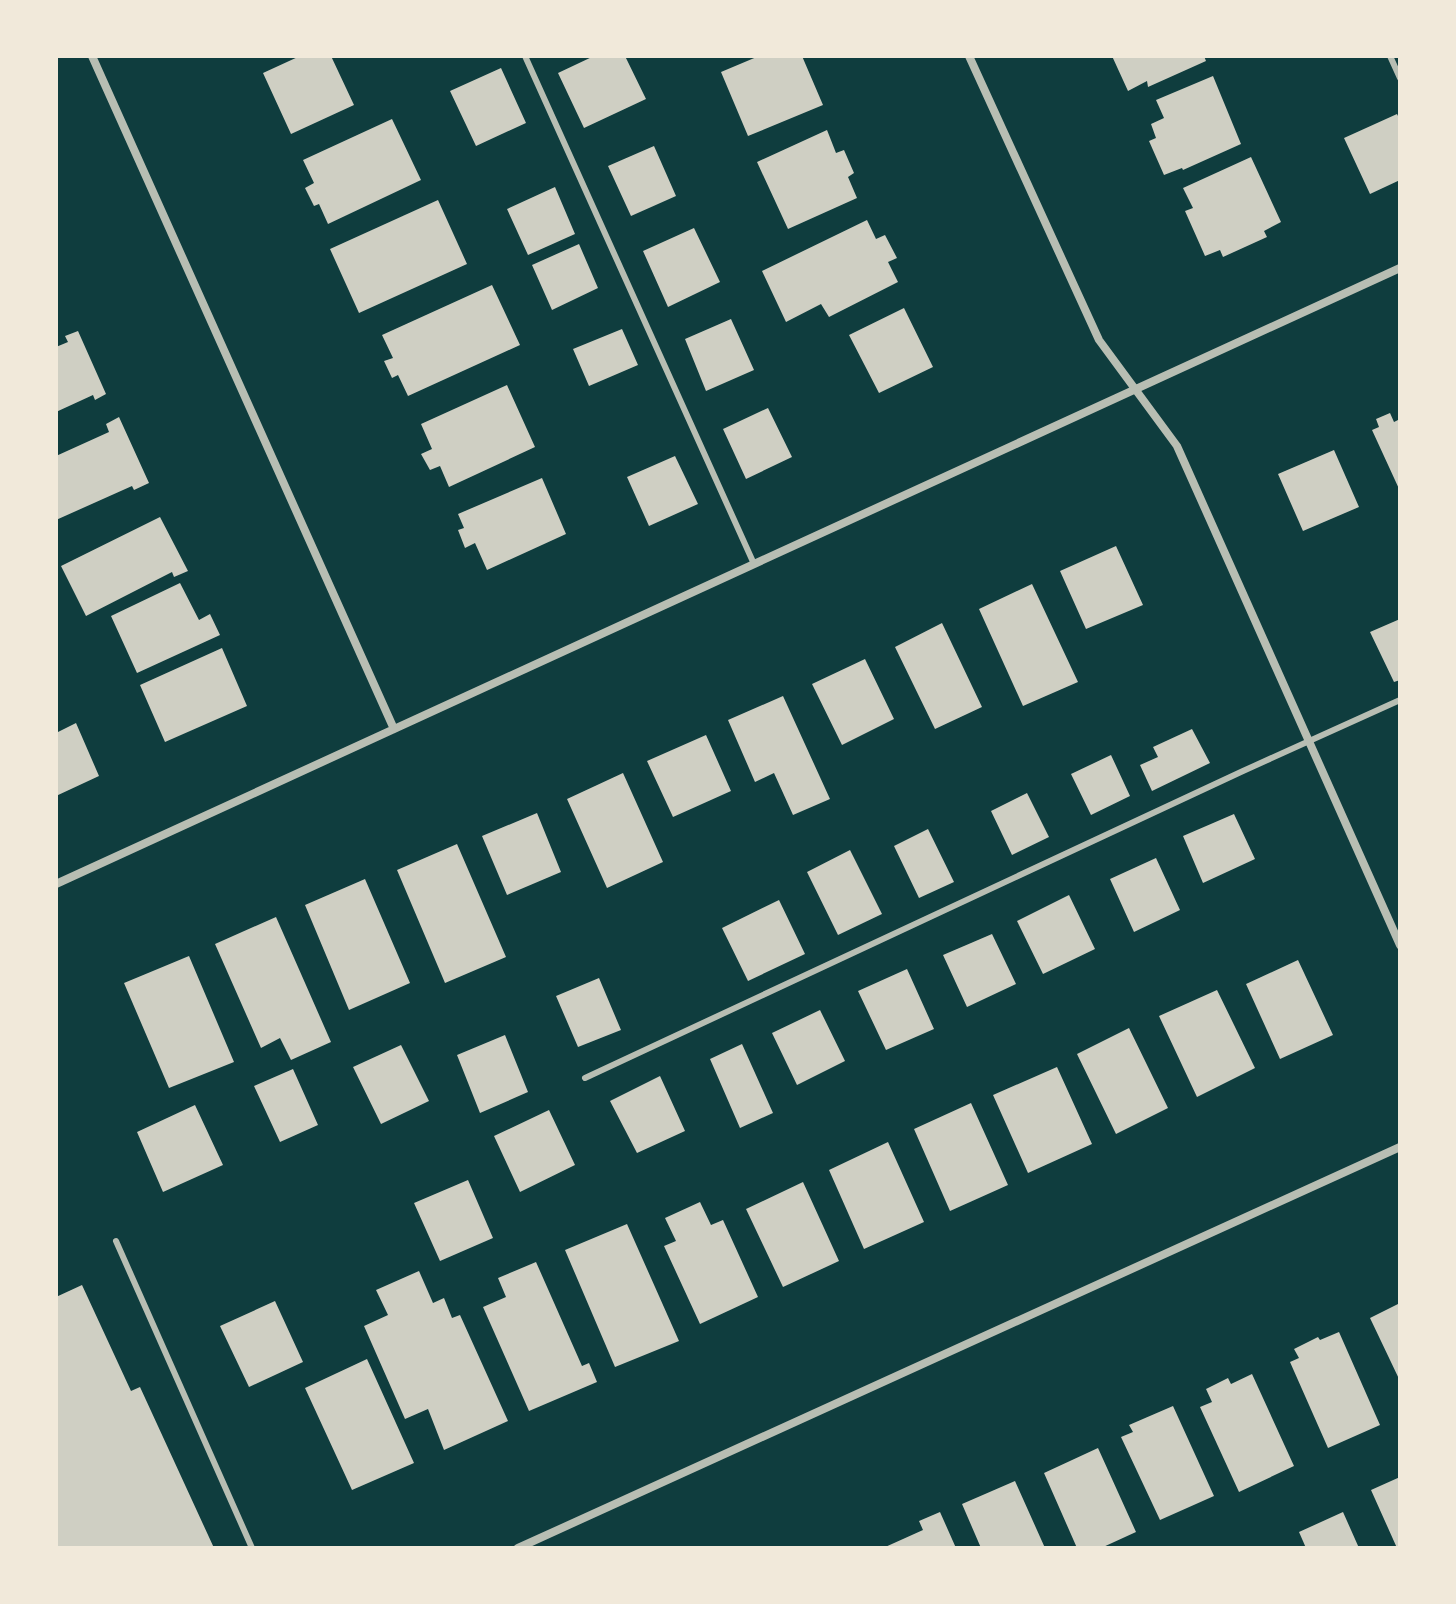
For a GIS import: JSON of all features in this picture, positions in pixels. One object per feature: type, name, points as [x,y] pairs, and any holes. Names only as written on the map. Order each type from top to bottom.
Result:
[{"type":"street","points":[[92,56],[394,729]]},
{"type":"street","points":[[969,56],[1093,330],[1177,446],[1400,945]]},
{"type":"street","points":[[56,884],[1400,268]]},
{"type":"street","points":[[518,1548],[1400,1147]]},
{"type":"lane","points":[[525,56],[754,564]]},
{"type":"lane","points":[[1390,56],[1400,78]]},
{"type":"lane","points":[[585,1078],[1400,700]]},
{"type":"lane","points":[[116,1241],[252,1548]]},
{"type":"building","points":[[300,56],[331,56],[354,105],[291,134],[263,73]]},
{"type":"building","points":[[594,56],[625,56],[646,99],[584,128],[558,73]]},
{"type":"building","points":[[759,56],[802,56],[823,105],[748,136],[721,72]]},
{"type":"building","points":[[1112,56],[1204,56],[1206,61],[1148,87],[1147,81],[1128,91]]},
{"type":"building","points":[[501,68],[526,123],[476,146],[450,91]]},
{"type":"building","points":[[1213,76],[1241,144],[1183,170],[1164,175],[1149,141],[1156,138],[1151,124],[1164,118],[1156,100]]},
{"type":"building","points":[[1397,114],[1400,120],[1400,180],[1370,194],[1344,138]]},
{"type":"building","points":[[392,119],[421,180],[328,224],[319,204],[314,206],[305,188],[314,183],[303,160]]},
{"type":"building","points":[[827,130],[836,153],[844,150],[854,173],[848,177],[857,198],[788,229],[757,162]]},
{"type":"building","points":[[654,146],[676,196],[631,216],[608,166]]},
{"type":"building","points":[[1251,157],[1281,222],[1264,231],[1267,237],[1223,257],[1220,250],[1205,256],[1185,211],[1193,208],[1183,188]]},
{"type":"building","points":[[555,187],[575,234],[528,255],[507,209]]},
{"type":"building","points":[[438,200],[467,264],[359,313],[330,249]]},
{"type":"building","points":[[867,220],[876,239],[885,235],[897,258],[888,262],[898,282],[829,317],[821,304],[786,322],[762,271]]},
{"type":"building","points":[[694,228],[720,282],[668,307],[643,251]]},
{"type":"building","points":[[579,244],[598,288],[552,310],[532,265]]},
{"type":"building","points":[[492,285],[520,345],[408,396],[398,375],[392,378],[384,361],[393,358],[382,335]]},
{"type":"building","points":[[904,308],[933,367],[879,393],[849,335]]},
{"type":"building","points":[[731,319],[754,370],[706,391],[685,339]]},
{"type":"building","points":[[622,329],[638,365],[589,386],[573,349]]},
{"type":"building","points":[[78,331],[106,394],[95,400],[93,395],[56,412],[56,347],[68,342],[65,336]]},
{"type":"building","points":[[507,385],[535,447],[449,487],[440,466],[430,470],[421,454],[432,449],[421,424]]},
{"type":"building","points":[[768,408],[792,457],[746,479],[723,429]]},
{"type":"building","points":[[1390,413],[1394,422],[1400,419],[1400,491],[1372,430],[1379,427],[1376,419]]},
{"type":"building","points":[[119,417],[149,483],[134,490],[132,486],[56,520],[56,456],[109,432],[106,424]]},
{"type":"building","points":[[1334,450],[1359,507],[1303,531],[1278,474]]},
{"type":"building","points":[[675,456],[698,504],[649,526],[627,477]]},
{"type":"building","points":[[542,478],[566,534],[487,570],[475,543],[465,548],[458,530],[464,528],[458,514]]},
{"type":"building","points":[[160,517],[188,571],[174,577],[172,572],[86,616],[61,566]]},
{"type":"building","points":[[1116,546],[1143,605],[1086,629],[1060,571]]},
{"type":"building","points":[[180,583],[199,620],[210,614],[220,635],[137,673],[111,616]]},
{"type":"building","points":[[1032,584],[1078,682],[1023,706],[979,609]]},
{"type":"building","points":[[1400,619],[1400,680],[1394,682],[1370,632]]},
{"type":"building","points":[[942,623],[982,707],[935,729],[895,647]]},
{"type":"building","points":[[222,648],[247,706],[165,742],[140,685]]},
{"type":"building","points":[[865,659],[894,719],[842,745],[812,684]]},
{"type":"building","points":[[783,696],[830,799],[793,815],[774,773],[755,782],[728,720]]},
{"type":"building","points":[[76,723],[99,776],[56,796],[56,733]]},
{"type":"building","points":[[1192,729],[1210,763],[1152,791],[1140,765],[1158,757],[1153,747]]},
{"type":"building","points":[[706,735],[731,791],[673,817],[647,761]]},
{"type":"building","points":[[1111,755],[1130,796],[1091,815],[1071,774]]},
{"type":"building","points":[[623,773],[663,862],[607,888],[567,799]]},
{"type":"building","points":[[1027,793],[1049,837],[1012,855],[991,811]]},
{"type":"building","points":[[537,813],[561,872],[507,895],[482,836]]},
{"type":"building","points":[[1234,814],[1255,859],[1203,883],[1183,836]]},
{"type":"building","points":[[928,829],[954,882],[919,898],[894,846]]},
{"type":"building","points":[[457,844],[506,957],[445,983],[397,870]]},
{"type":"building","points":[[850,850],[882,914],[838,935],[807,872]]},
{"type":"building","points":[[1156,858],[1180,910],[1134,932],[1110,879]]},
{"type":"building","points":[[365,879],[410,983],[349,1010],[305,905]]},
{"type":"building","points":[[1069,895],[1095,949],[1043,974],[1017,921]]},
{"type":"building","points":[[779,900],[805,954],[748,981],[722,928]]},
{"type":"building","points":[[276,917],[331,1042],[291,1060],[280,1038],[261,1048],[215,944]]},
{"type":"building","points":[[992,934],[1016,984],[967,1007],[943,955]]},
{"type":"building","points":[[189,956],[234,1062],[169,1088],[124,983]]},
{"type":"building","points":[[1298,960],[1333,1035],[1280,1059],[1246,984]]},
{"type":"building","points":[[907,969],[934,1029],[886,1050],[858,991]]},
{"type":"building","points":[[599,978],[621,1030],[578,1047],[556,996]]},
{"type":"building","points":[[1217,990],[1255,1068],[1197,1097],[1159,1016]]},
{"type":"building","points":[[820,1010],[845,1061],[797,1085],[772,1033]]},
{"type":"building","points":[[1129,1028],[1168,1108],[1116,1134],[1077,1054]]},
{"type":"building","points":[[505,1035],[528,1092],[480,1113],[457,1055]]},
{"type":"building","points":[[742,1044],[773,1113],[740,1128],[710,1059]]},
{"type":"building","points":[[401,1045],[429,1101],[381,1124],[353,1067]]},
{"type":"building","points":[[1057,1067],[1092,1144],[1028,1173],[993,1095]]},
{"type":"building","points":[[293,1069],[318,1125],[280,1142],[254,1086]]},
{"type":"building","points":[[660,1076],[685,1131],[637,1153],[610,1101]]},
{"type":"building","points":[[971,1103],[1008,1185],[950,1211],[914,1129]]},
{"type":"building","points":[[195,1105],[223,1165],[163,1192],[137,1132]]},
{"type":"building","points":[[549,1110],[575,1165],[520,1192],[494,1136]]},
{"type":"building","points":[[888,1142],[924,1222],[864,1249],[829,1170]]},
{"type":"building","points":[[468,1180],[493,1238],[440,1261],[414,1203]]},
{"type":"building","points":[[803,1182],[839,1261],[783,1287],[746,1209]]},
{"type":"building","points":[[700,1202],[711,1225],[723,1220],[758,1297],[700,1324],[664,1246],[676,1241],[665,1218]]},
{"type":"building","points":[[627,1224],[679,1341],[615,1367],[565,1250]]},
{"type":"building","points":[[536,1262],[582,1366],[589,1363],[597,1382],[529,1411],[483,1307],[506,1297],[498,1278]]},
{"type":"building","points":[[419,1271],[433,1303],[444,1298],[452,1318],[460,1315],[508,1421],[444,1450],[428,1409],[405,1419],[364,1326],[388,1315],[376,1290]]},
{"type":"building","points":[[82,1285],[131,1391],[140,1387],[214,1548],[56,1548],[56,1297]]},
{"type":"building","points":[[275,1301],[303,1362],[249,1387],[220,1326]]},
{"type":"building","points":[[1400,1303],[1400,1381],[1370,1318]]},
{"type":"building","points":[[1339,1332],[1380,1425],[1328,1448],[1290,1362],[1299,1358],[1294,1349],[1318,1337],[1320,1340]]},
{"type":"building","points":[[367,1359],[414,1463],[352,1490],[305,1388]]},
{"type":"building","points":[[1252,1374],[1294,1466],[1239,1492],[1200,1407],[1212,1402],[1206,1389],[1228,1378],[1231,1384]]},
{"type":"building","points":[[1173,1406],[1214,1496],[1160,1520],[1121,1437],[1133,1432],[1129,1425]]},
{"type":"building","points":[[1098,1448],[1136,1532],[1101,1548],[1077,1548],[1044,1473]]},
{"type":"building","points":[[1400,1477],[1400,1548],[1397,1548],[1371,1490]]},
{"type":"building","points":[[1015,1481],[1045,1548],[981,1548],[962,1504]]},
{"type":"building","points":[[940,1512],[956,1548],[883,1548],[923,1530],[919,1521]]},
{"type":"building","points":[[1343,1512],[1359,1548],[1306,1548],[1299,1532]]}]
